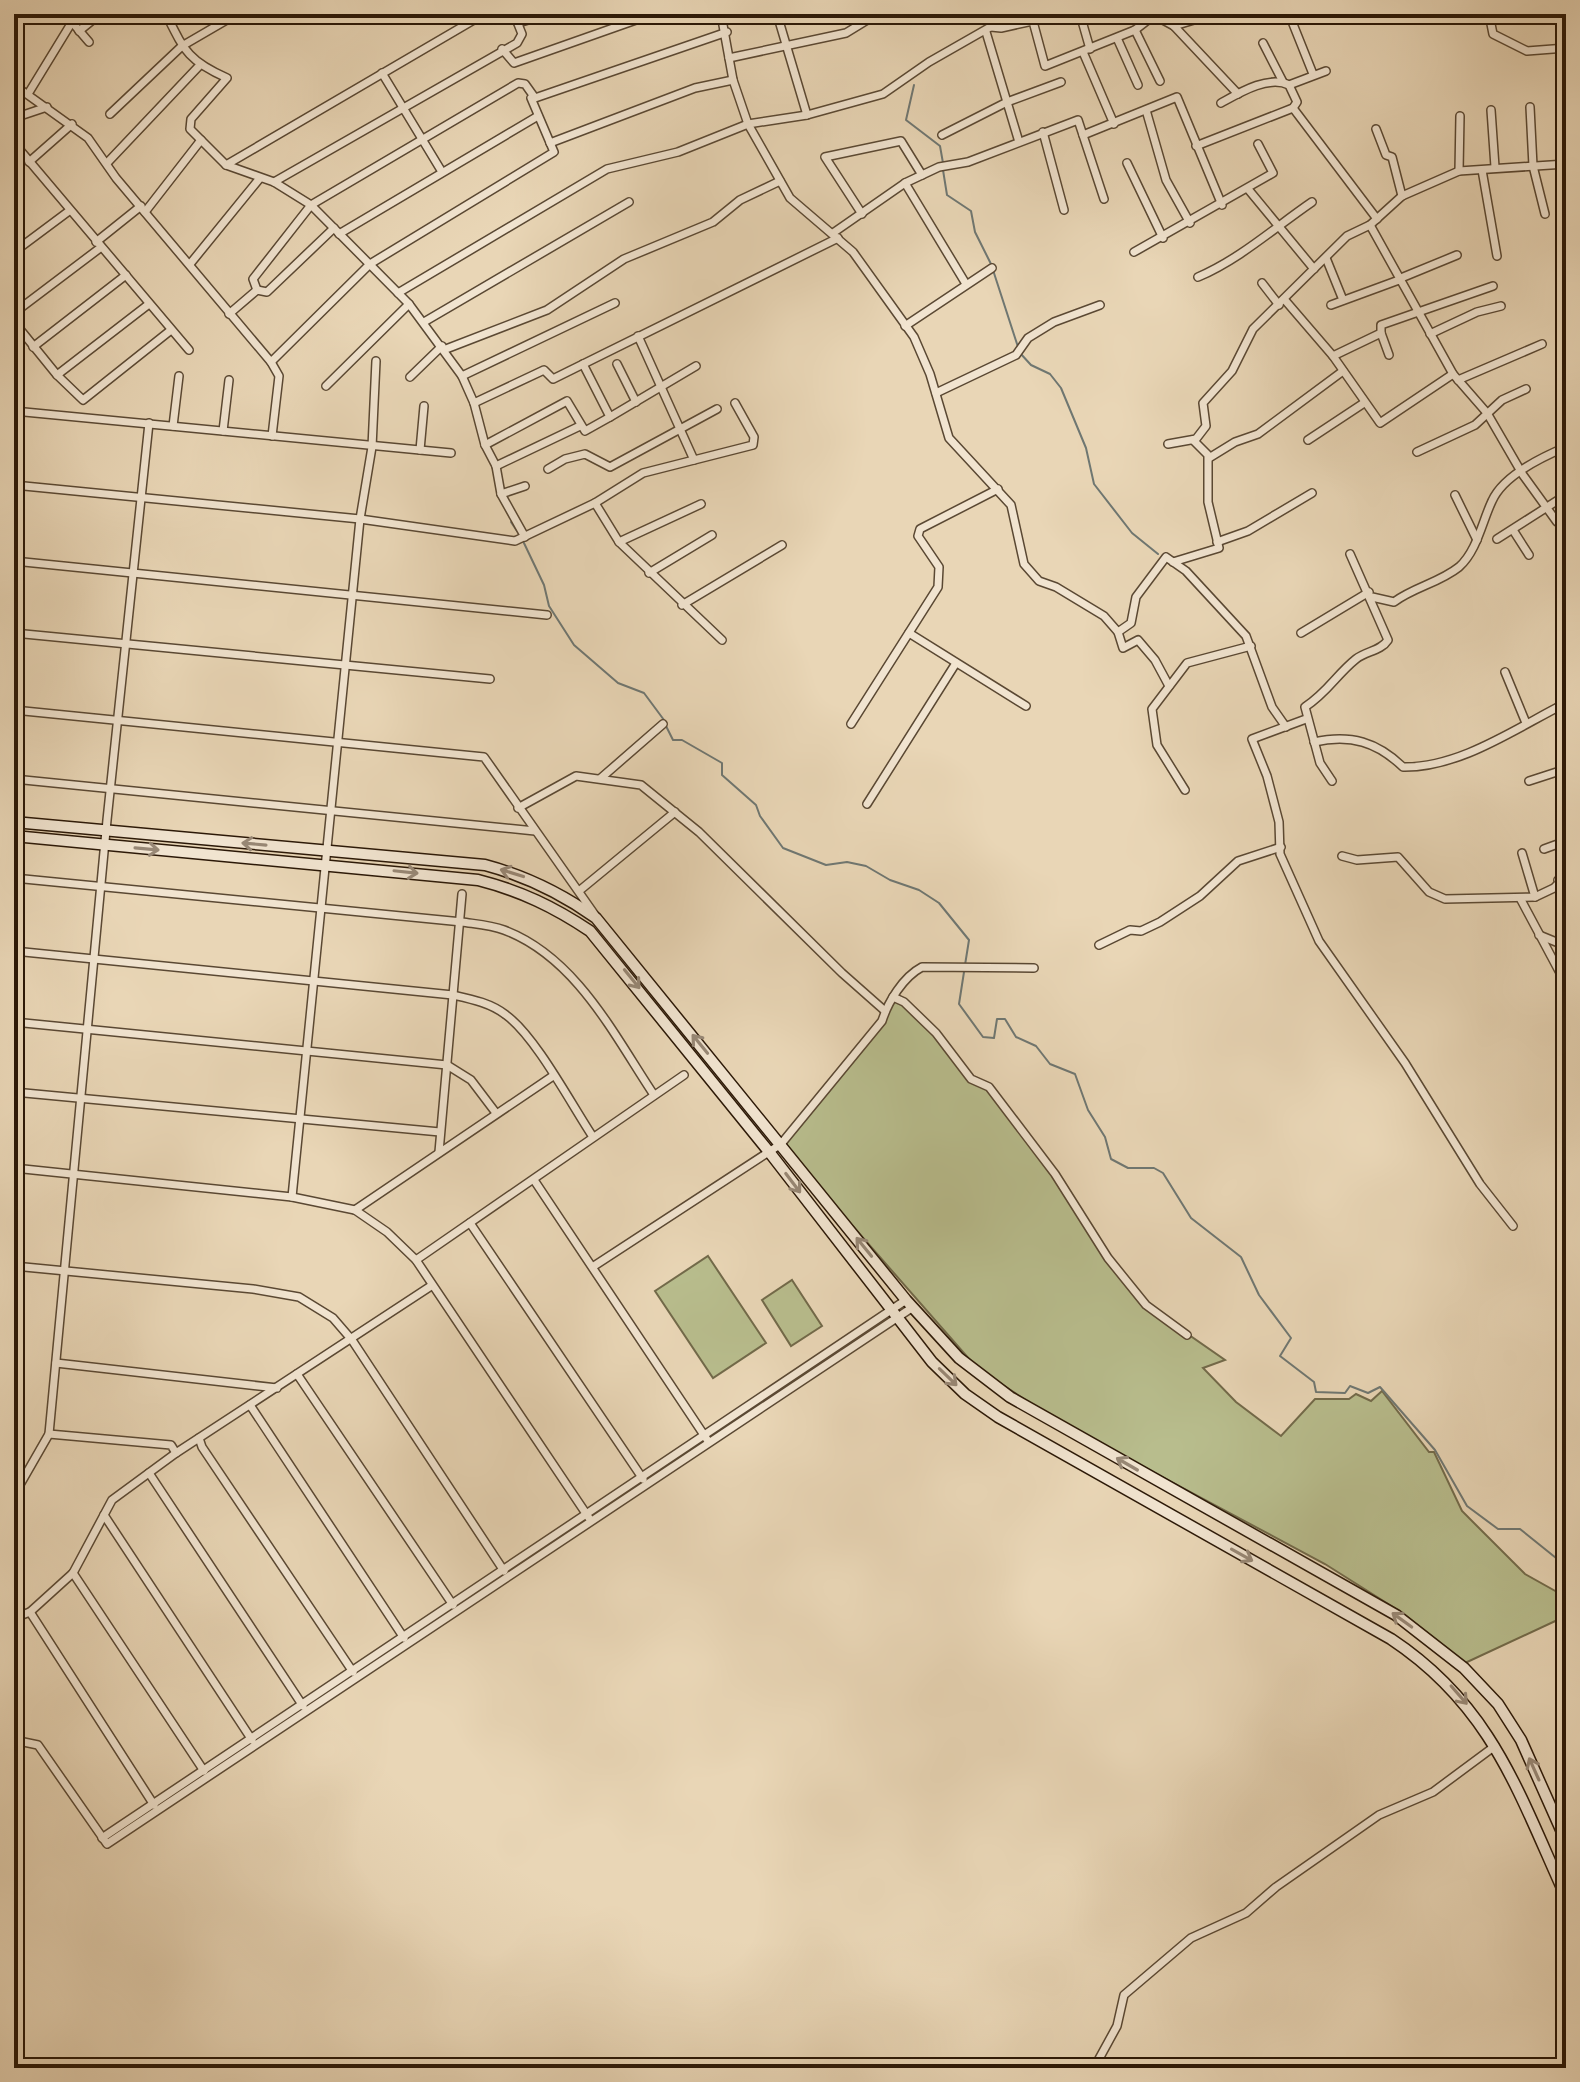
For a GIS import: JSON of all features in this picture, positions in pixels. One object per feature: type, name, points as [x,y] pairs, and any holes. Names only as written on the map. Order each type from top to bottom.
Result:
[{"type":"street","points":[[14,26],[21,14]]},
{"type":"street","points":[[65,14],[89,42]]},
{"type":"street","points":[[79,31],[100,14]]},
{"type":"street","points":[[166,14],[182,46],[199,66],[227,78],[191,119],[190,129],[226,165],[274,182],[311,205],[424,322],[462,376],[474,403],[485,445],[496,466],[501,494],[525,537]]},
{"type":"street","points":[[110,114],[182,46],[237,14]]},
{"type":"street","points":[[226,165],[484,14]]},
{"type":"street","points":[[274,182],[521,38],[514,14]]},
{"type":"street","points":[[518,23],[549,14]]},
{"type":"street","points":[[502,49],[514,63],[653,14]]},
{"type":"street","points":[[721,14],[727,32],[733,80],[748,124],[790,198],[835,235],[862,263],[914,337],[936,393],[943,427],[949,438],[1011,505],[1024,564],[1039,581],[1056,587],[1104,616],[1118,632],[1123,648],[1138,640],[1155,660],[1169,686]]},
{"type":"street","points":[[777,14],[807,115]]},
{"type":"street","points":[[849,14],[857,24]]},
{"type":"street","points":[[729,58],[846,33],[877,14]]},
{"type":"street","points":[[988,14],[988,29],[1019,142]]},
{"type":"street","points":[[398,293],[607,169],[678,152],[748,124],[807,115],[883,94],[929,62],[988,29],[1030,17],[1065,14]]},
{"type":"street","points":[[1080,14],[1086,51],[1114,124]]},
{"type":"street","points":[[1174,26],[1214,14]]},
{"type":"street","points":[[1289,14],[1313,74]]},
{"type":"street","points":[[1489,14],[1493,34],[1527,51],[1566,48]]},
{"type":"street","points":[[1030,17],[1044,65],[1135,30],[1153,15],[1174,26],[1238,94]]},
{"type":"street","points":[[28,94],[72,22]]},
{"type":"street","points":[[1135,30],[1160,81]]},
{"type":"street","points":[[531,98],[727,32]]},
{"type":"street","points":[[1117,38],[1138,85]]},
{"type":"street","points":[[1196,146],[1293,108],[1297,102],[1263,43]]},
{"type":"street","points":[[108,162],[199,66]]},
{"type":"street","points":[[1221,103],[1261,85],[1286,84],[1326,71]]},
{"type":"street","points":[[382,73],[442,172]]},
{"type":"street","points":[[550,143],[695,88],[733,80]]},
{"type":"street","points":[[942,135],[1007,102],[1061,82]]},
{"type":"street","points":[[257,290],[253,279],[311,205],[518,83],[525,84],[554,152],[370,264],[271,362]]},
{"type":"street","points":[[14,85],[72,124],[108,162],[116,178],[271,362],[279,376],[272,436]]},
{"type":"street","points":[[1083,135],[1177,97],[1222,205]]},
{"type":"street","points":[[14,118],[47,107]]},
{"type":"street","points":[[1530,107],[1533,166],[1545,214]]},
{"type":"street","points":[[1293,108],[1374,222],[1417,314],[1456,377],[1487,413],[1557,522]]},
{"type":"street","points":[[1146,110],[1166,180],[1190,223]]},
{"type":"street","points":[[1491,110],[1495,167]]},
{"type":"street","points":[[257,290],[267,292],[336,231],[538,116]]},
{"type":"street","points":[[1459,171],[1460,116]]},
{"type":"street","points":[[474,403],[544,370],[553,379],[583,364],[835,235],[905,183],[922,175],[1078,120],[1104,199]]},
{"type":"street","points":[[29,162],[72,124]]},
{"type":"street","points":[[1376,129],[1386,155],[1392,157],[1402,196]]},
{"type":"street","points":[[1043,132],[1064,210]]},
{"type":"street","points":[[14,313],[143,209],[201,140]]},
{"type":"street","points":[[862,214],[825,157],[901,141],[922,175]]},
{"type":"street","points":[[14,143],[189,350]]},
{"type":"street","points":[[1134,252],[1222,205],[1274,171],[1258,144]]},
{"type":"street","points":[[1127,163],[1163,238]]},
{"type":"street","points":[[1168,444],[1193,440],[1206,426],[1203,403],[1232,371],[1251,332],[1347,236],[1374,222],[1402,196],[1459,171],[1566,164]]},
{"type":"street","points":[[1482,170],[1497,256]]},
{"type":"street","points":[[190,264],[260,178]]},
{"type":"street","points":[[410,377],[444,348],[547,310],[624,259],[713,222],[740,200],[780,181]]},
{"type":"street","points":[[905,183],[966,284]]},
{"type":"street","points":[[1248,189],[1276,227],[1314,269]]},
{"type":"street","points":[[424,322],[629,202]]},
{"type":"street","points":[[1198,277],[1235,261],[1312,202]]},
{"type":"street","points":[[14,252],[69,211]]},
{"type":"street","points":[[1331,305],[1457,255]]},
{"type":"street","points":[[1326,258],[1343,300]]},
{"type":"street","points":[[905,326],[992,268]]},
{"type":"street","points":[[33,347],[126,275]]},
{"type":"street","points":[[1262,283],[1333,356],[1380,423],[1456,377],[1542,344]]},
{"type":"street","points":[[1389,355],[1381,325],[1493,286]]},
{"type":"street","points":[[229,314],[257,290]]},
{"type":"street","points":[[462,376],[615,303]]},
{"type":"street","points":[[57,375],[149,304]]},
{"type":"street","points":[[326,386],[409,304]]},
{"type":"street","points":[[936,393],[1016,355],[1028,338],[1054,322],[1100,305]]},
{"type":"street","points":[[1430,334],[1477,312],[1501,306]]},
{"type":"street","points":[[14,322],[57,375],[83,400],[171,330]]},
{"type":"street","points":[[1333,356],[1381,333]]},
{"type":"street","points":[[638,336],[694,460]]},
{"type":"street","points":[[292,1197],[360,519],[372,447],[376,361]]},
{"type":"street","points":[[583,364],[610,417]]},
{"type":"street","points":[[617,364],[636,402]]},
{"type":"street","points":[[485,445],[567,401],[580,426],[588,431],[696,366]]},
{"type":"street","points":[[1209,458],[1235,442],[1258,434],[1343,371]]},
{"type":"street","points":[[173,426],[179,376]]},
{"type":"street","points":[[223,431],[229,380]]},
{"type":"street","points":[[1417,452],[1475,425],[1502,400],[1526,389]]},
{"type":"street","points":[[14,485],[360,519],[515,541],[595,503],[643,473],[753,445],[754,437],[735,403]]},
{"type":"street","points":[[1308,440],[1364,403]]},
{"type":"street","points":[[420,450],[424,406]]},
{"type":"street","points":[[548,469],[565,459],[585,454],[610,467],[717,409]]},
{"type":"street","points":[[14,411],[451,453]]},
{"type":"street","points":[[14,1495],[49,1434],[66,1270],[72,1174],[149,423]]},
{"type":"street","points":[[496,466],[580,426]]},
{"type":"street","points":[[1173,562],[1219,549],[1208,502],[1209,458],[1193,440]]},
{"type":"street","points":[[1301,633],[1370,594],[1394,602],[1406,591],[1429,585],[1460,566],[1477,540],[1496,493],[1523,471],[1566,447]]},
{"type":"street","points":[[501,494],[525,486]]},
{"type":"street","points":[[851,724],[938,587],[939,567],[918,536],[920,529],[998,489]]},
{"type":"street","points":[[1217,542],[1248,531],[1312,493]]},
{"type":"street","points":[[1455,495],[1477,540]]},
{"type":"street","points":[[1497,539],[1549,509],[1566,495]]},
{"type":"street","points":[[595,503],[619,542],[722,640]]},
{"type":"street","points":[[619,542],[701,504]]},
{"type":"street","points":[[1513,530],[1529,555]]},
{"type":"street","points":[[649,573],[712,535]]},
{"type":"street","points":[[682,605],[782,545]]},
{"type":"street","points":[[1332,781],[1320,763],[1305,707],[1329,691],[1358,657],[1387,642],[1370,594],[1350,554]]},
{"type":"street","points":[[1118,632],[1131,623],[1136,597],[1144,582],[1166,557],[1234,620],[1251,646],[1272,707],[1286,727]]},
{"type":"street","points":[[14,561],[547,615]]},
{"type":"street","points":[[14,633],[490,679]]},
{"type":"street","points":[[909,633],[1026,706]]},
{"type":"street","points":[[1185,790],[1157,745],[1152,709],[1187,663],[1251,646]]},
{"type":"street","points":[[867,804],[956,663]]},
{"type":"street","points":[[1505,672],[1526,723]]},
{"type":"street","points":[[1314,742],[1349,738],[1369,741],[1403,767],[1421,768],[1468,752],[1563,705],[1566,718]]},
{"type":"street","points":[[14,710],[484,757],[596,918],[910,1304],[959,1358],[986,1381],[1396,1615],[1472,1675],[1498,1704],[1521,1740],[1566,1841]]},
{"type":"street","points":[[1306,719],[1252,739],[1267,776],[1279,822],[1281,847],[1294,889],[1319,941],[1405,1063],[1480,1184],[1513,1226]]},
{"type":"street","points":[[601,778],[663,724]]},
{"type":"street","points":[[1529,781],[1566,769]]},
{"type":"street","points":[[518,808],[576,776],[641,785],[675,812],[885,1011]]},
{"type":"street","points":[[14,779],[331,808],[535,831]]},
{"type":"street","points":[[1566,808],[1562,823],[1566,833]]},
{"type":"street","points":[[579,891],[675,812]]},
{"type":"street","points":[[14,822],[485,865],[537,882],[596,918]]},
{"type":"street","points":[[14,836],[478,880],[516,890],[561,911],[604,946],[932,1362],[965,1394],[998,1417],[1429,1664],[1461,1696],[1495,1746],[1566,1897]]},
{"type":"street","points":[[1544,849],[1566,841]]},
{"type":"street","points":[[1099,945],[1130,930],[1141,931],[1160,922],[1200,896],[1238,861],[1281,847]]},
{"type":"street","points":[[1522,853],[1535,897]]},
{"type":"street","points":[[1342,856],[1357,860],[1398,857],[1436,898],[1476,901],[1535,897],[1554,888],[1562,878]]},
{"type":"street","points":[[14,878],[462,922],[504,930],[546,953],[584,989],[654,1095]]},
{"type":"street","points":[[1562,878],[1566,894]]},
{"type":"street","points":[[439,1152],[462,922],[462,894]]},
{"type":"street","points":[[1520,898],[1566,984]]},
{"type":"street","points":[[1539,935],[1566,946]]},
{"type":"street","points":[[14,951],[314,980],[453,995],[478,1001],[506,1015],[553,1076],[593,1137]]},
{"type":"street","points":[[594,1266],[781,1144],[882,1021],[893,997],[922,967],[1034,968]]},
{"type":"street","points":[[893,997],[904,1002],[936,1033],[971,1079],[989,1087],[1055,1174],[1108,1258],[1146,1305],[1187,1335]]},
{"type":"street","points":[[14,1022],[447,1065],[471,1080],[496,1113]]},
{"type":"street","points":[[416,1260],[684,1075]]},
{"type":"street","points":[[355,1210],[553,1076]]},
{"type":"street","points":[[14,1092],[440,1132]]},
{"type":"street","points":[[14,1168],[292,1197],[355,1210],[387,1232],[416,1260],[589,1519]]},
{"type":"street","points":[[534,1180],[594,1266],[707,1441]]},
{"type":"street","points":[[470,1223],[643,1479]]},
{"type":"street","points":[[14,1266],[299,1297],[333,1318],[352,1340],[504,1571]]},
{"type":"street","points":[[14,1618],[30,1612],[73,1573],[112,1500],[176,1453],[431,1286]]},
{"type":"street","points":[[105,1841],[910,1304]]},
{"type":"street","points":[[56,1363],[277,1388]]},
{"type":"street","points":[[297,1374],[453,1605]]},
{"type":"street","points":[[250,1405],[404,1638]]},
{"type":"street","points":[[49,1434],[171,1445],[176,1453]]},
{"type":"street","points":[[199,1438],[202,1447],[353,1672]]},
{"type":"street","points":[[105,1841],[204,1771],[504,1571],[589,1519],[643,1479],[707,1441]]},
{"type":"street","points":[[149,1473],[303,1706]]},
{"type":"street","points":[[1150,1503],[1166,1501],[1165,1485]]},
{"type":"street","points":[[104,1515],[252,1740]]},
{"type":"street","points":[[1208,1536],[1205,1520],[1220,1516]]},
{"type":"street","points":[[73,1573],[204,1771]]},
{"type":"street","points":[[30,1612],[154,1805]]},
{"type":"street","points":[[14,1740],[38,1745],[105,1841]]},
{"type":"street","points":[[1094,2068],[1117,2026],[1124,1995],[1191,1938],[1246,1913],[1276,1887],[1379,1815],[1433,1792],[1495,1746]]},
{"type":"green space","points":[[893,997],[936,1033],[971,1079],[989,1087],[1146,1305],[1225,1360],[1203,1368],[1236,1402],[1281,1436],[1315,1399],[1349,1399],[1356,1394],[1371,1401],[1382,1391],[1429,1452],[1434,1452],[1462,1511],[1525,1574],[1566,1597],[1566,1616],[1465,1663],[1404,1614],[1325,1564],[1059,1422],[977,1368],[781,1144],[882,1021]]},
{"type":"green space","points":[[708,1256],[766,1343],[713,1378],[655,1291]]},
{"type":"green space","points":[[792,1280],[822,1326],[791,1346],[762,1300]]},
{"type":"waterway","points":[[914,85],[906,120],[940,146],[943,163]]},
{"type":"waterway","points":[[943,170],[947,195],[971,211],[975,232],[991,264]]},
{"type":"waterway","points":[[993,270],[1018,347]]},
{"type":"waterway","points":[[1020,353],[1031,365],[1050,374],[1061,388],[1086,448],[1094,484],[1132,533],[1158,554]]},
{"type":"waterway","points":[[511,522],[519,534]]},
{"type":"waterway","points":[[523,541],[544,585],[549,606],[574,645],[618,683],[644,693],[664,720]]},
{"type":"waterway","points":[[1184,574],[1223,616]]},
{"type":"waterway","points":[[666,726],[673,740],[682,740],[722,763],[722,775],[756,805],[760,816],[783,848],[826,865],[847,862],[866,866],[890,880],[919,890],[939,903],[969,940],[965,965]]},
{"type":"waterway","points":[[964,972],[959,1004],[983,1037],[994,1038],[997,1019],[1005,1019],[1016,1037],[1036,1046],[1050,1064],[1075,1074],[1088,1110],[1105,1137],[1111,1159],[1128,1168],[1154,1168],[1163,1173],[1191,1218],[1241,1257],[1259,1295],[1291,1338],[1280,1356],[1314,1382],[1316,1392],[1345,1393],[1350,1386],[1368,1393],[1380,1387],[1435,1450],[1467,1506],[1498,1529],[1520,1529],[1566,1566]]}]
